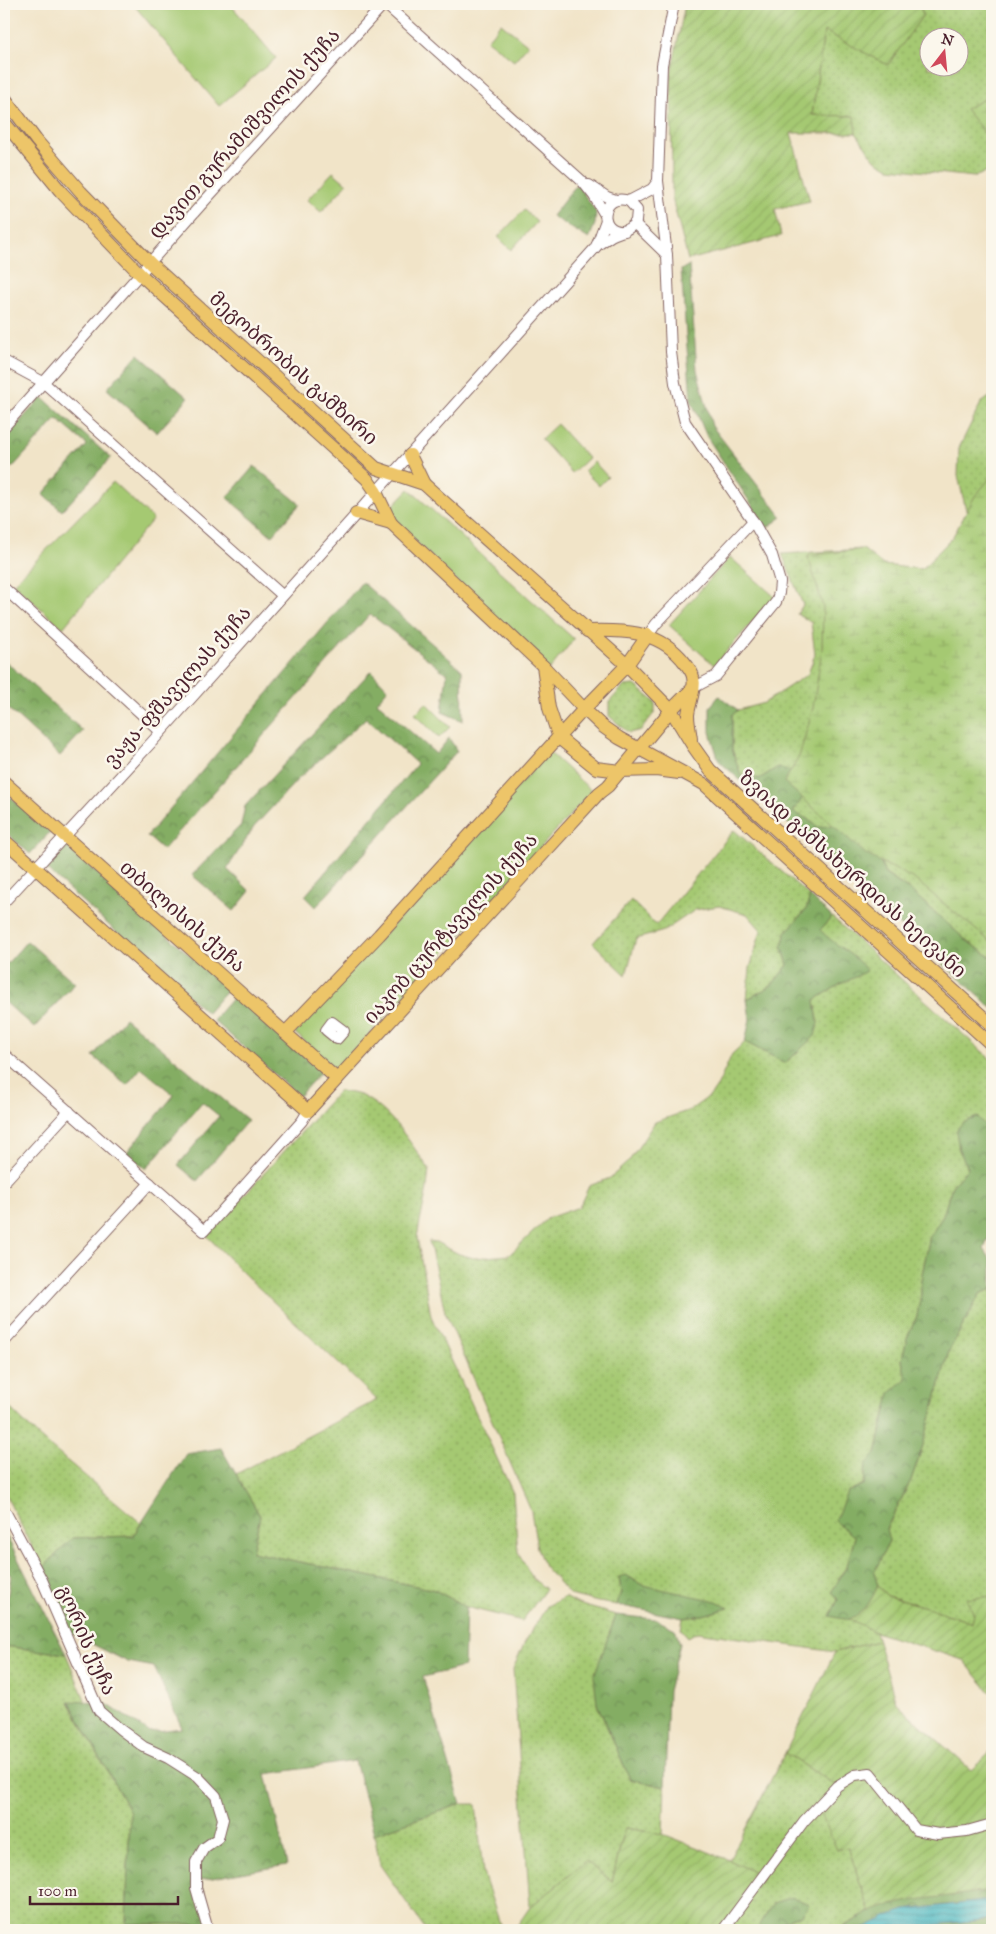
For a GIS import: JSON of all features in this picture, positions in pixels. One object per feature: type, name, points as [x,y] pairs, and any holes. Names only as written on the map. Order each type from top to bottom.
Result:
[{"type":"main road","name":"მეგობრობის გამზირი","points":[[4,97],[36,140],[80,192],[150,264],[376,468],[424,484],[587,631],[627,664]]},
{"type":"main road","name":"მეგობრობის გამზირი","points":[[4,122],[62,193],[141,275],[366,479],[376,492],[391,523],[543,666],[584,710]]},
{"type":"main road","points":[[410,454],[424,484]]},
{"type":"main road","points":[[356,513],[391,523]]},
{"type":"main road","points":[[587,631],[618,631],[648,635],[662,642],[685,662],[693,676],[688,716],[692,746]]},
{"type":"main road","points":[[286,1033],[379,935],[627,664],[648,635]]},
{"type":"main road","name":"ზვიად გამსახურდიას ხეივანი","points":[[627,664],[671,710],[692,746],[710,770],[992,1025]]},
{"type":"main road","points":[[543,666],[549,708],[559,738],[596,768],[620,771],[656,770],[689,775]]},
{"type":"main road","name":"იაკობ ცურტაველის ქუჩა","points":[[308,1111],[620,771],[671,710],[693,688]]},
{"type":"main road","name":"ზვიად გამსახურდიას ხეივანი","points":[[584,710],[602,726],[704,784],[992,1045]]},
{"type":"main road","name":"თბილისის ქუჩა","points":[[4,782],[337,1079]]},
{"type":"main road","points":[[4,840],[308,1111]]},
{"type":"street","points":[[385,4],[582,181],[607,197],[629,201],[652,188],[658,181]]},
{"type":"street","name":"დავით გურამიშვილის ქუჩა","points":[[4,427],[141,275],[200,206],[385,4]]},
{"type":"street","points":[[674,4],[662,65],[658,181],[667,255],[671,352],[675,383],[685,422],[753,521],[772,555],[780,582],[776,602],[716,676],[693,688]]},
{"type":"street","points":[[582,181],[594,196],[609,227],[616,231],[625,231]]},
{"type":"street","points":[[596,247],[610,203],[616,200]]},
{"type":"street","points":[[596,247],[609,237],[625,231],[635,224],[636,210],[629,201]]},
{"type":"street","points":[[635,224],[667,255]]},
{"type":"street","name":"ვაჟა-ფშაველას ქუჩა","points":[[4,902],[393,474],[596,247]]},
{"type":"street","points":[[4,362],[43,382],[282,595]]},
{"type":"street","points":[[648,635],[656,624],[753,521]]},
{"type":"street","points":[[4,588],[160,731]]},
{"type":"street","points":[[4,1054],[204,1231],[302,1121],[308,1111]]},
{"type":"street","points":[[4,1182],[68,1111]]},
{"type":"street","points":[[4,1342],[150,1183]]},
{"type":"street","name":"გორის ქუჩა","points":[[4,1508],[42,1580],[99,1712],[144,1747],[168,1758],[198,1777],[216,1796],[223,1819],[218,1838],[204,1848],[196,1862],[196,1888],[208,1930]]},
{"type":"street","points":[[723,1930],[804,1821],[837,1786],[855,1775],[870,1773],[916,1830],[938,1834],[967,1831],[992,1824]]},
{"type":"green space","points":[[133,4],[230,4],[276,58],[219,106]]},
{"type":"green space","points":[[685,4],[919,4],[923,15],[888,65],[824,31],[812,115],[854,116],[856,133],[791,133],[810,201],[775,209],[781,236],[688,260],[672,198],[671,74]]},
{"type":"green space","points":[[919,4],[992,4],[992,170],[974,177],[889,168],[875,160],[856,133],[853,116],[812,115],[824,31],[923,15]]},
{"type":"green space","points":[[501,23],[528,45],[514,61],[487,40]]},
{"type":"green space","points":[[992,95],[992,142],[965,109]]},
{"type":"green space","points":[[333,172],[347,184],[321,212],[307,200]]},
{"type":"green space","points":[[577,184],[596,212],[595,224],[589,239],[552,216]]},
{"type":"green space","points":[[524,210],[537,222],[511,250],[498,237]]},
{"type":"green space","points":[[689,265],[697,370],[712,426],[782,517],[767,528],[707,437],[691,400],[681,270]]},
{"type":"green space","points":[[138,354],[188,398],[157,433],[107,389]]},
{"type":"green space","points":[[992,395],[992,958],[967,941],[912,892],[884,873],[876,849],[818,827],[793,812],[809,788],[778,767],[759,779],[741,776],[732,749],[732,715],[738,710],[764,703],[808,674],[815,654],[811,622],[797,614],[803,605],[782,554],[863,549],[888,574],[949,573],[970,527],[958,476],[959,448],[981,403]]},
{"type":"green space","points":[[42,397],[111,458],[62,511],[43,494],[87,445],[57,419],[12,468],[6,463],[4,466],[4,439]]},
{"type":"green space","points":[[557,424],[588,458],[572,473],[541,439]]},
{"type":"green space","points":[[594,462],[608,477],[599,486],[584,471]]},
{"type":"green space","points":[[254,466],[300,504],[272,536],[227,498]]},
{"type":"green space","points":[[992,476],[992,943],[914,879],[867,855],[784,782],[799,757],[813,708],[822,649],[823,607],[808,556],[863,549],[883,565],[922,569],[952,538],[975,496]]},
{"type":"green space","points":[[113,482],[153,519],[63,628],[13,584]]},
{"type":"green space","points":[[409,489],[574,639],[549,670],[386,513]]},
{"type":"green space","points":[[730,557],[775,597],[714,665],[669,625]]},
{"type":"green space","points":[[362,582],[462,670],[463,721],[442,712],[447,674],[370,614],[163,850],[147,836]]},
{"type":"green space","points":[[4,660],[83,731],[60,756],[4,705]]},
{"type":"green space","points":[[371,671],[388,689],[377,702],[436,754],[449,738],[457,751],[316,907],[305,896],[417,764],[366,718],[298,779],[254,827],[227,869],[250,891],[234,911],[192,875],[241,825],[245,806]]},
{"type":"green space","points":[[635,685],[655,702],[655,712],[641,730],[629,733],[609,716],[609,702],[624,686]]},
{"type":"green space","points":[[719,696],[738,710],[732,715],[732,749],[741,776],[759,779],[778,767],[804,775],[809,788],[793,812],[818,827],[849,824],[876,849],[885,874],[912,892],[967,941],[992,958],[992,1008],[719,761],[710,732],[710,707]]},
{"type":"green space","points":[[426,703],[450,727],[439,738],[415,714]]},
{"type":"green space","points":[[549,752],[592,791],[337,1070],[295,1033]]},
{"type":"green space","points":[[4,791],[50,832],[30,854],[4,831]]},
{"type":"green space","points":[[734,830],[810,896],[806,910],[786,932],[782,946],[788,965],[771,986],[747,999],[750,968],[761,930],[747,914],[719,906],[695,910],[664,931],[636,939],[626,975],[593,943],[631,900],[656,925]]},
{"type":"green space","points":[[67,846],[228,989],[207,1013],[46,869]]},
{"type":"green space","points":[[810,896],[832,917],[820,930],[857,960],[867,971],[815,1000],[818,1023],[815,1036],[785,1063],[745,1042],[750,1019],[747,999],[771,986],[788,965],[782,946],[786,932],[806,910]]},
{"type":"green space","points":[[832,917],[992,1060],[992,1123],[959,1150],[968,1168],[952,1186],[943,1216],[930,1236],[921,1279],[921,1295],[917,1316],[907,1338],[902,1360],[906,1379],[885,1413],[876,1454],[866,1464],[864,1484],[847,1492],[855,1536],[847,1566],[839,1578],[838,1600],[830,1616],[850,1619],[875,1632],[878,1641],[835,1652],[697,1632],[688,1637],[681,1629],[683,1618],[728,1608],[642,1585],[626,1575],[619,1577],[621,1591],[617,1605],[570,1595],[544,1566],[537,1548],[531,1511],[445,1312],[429,1241],[436,1242],[459,1254],[474,1258],[509,1255],[548,1218],[579,1207],[589,1186],[610,1178],[629,1161],[655,1122],[690,1110],[711,1095],[718,1085],[732,1054],[745,1042],[785,1063],[798,1052],[818,1023],[815,1000],[839,985],[847,952],[831,942],[820,930]]},
{"type":"green space","points":[[27,941],[75,983],[34,1028],[4,1001],[4,967]]},
{"type":"green space","points":[[235,995],[322,1071],[299,1096],[213,1020]]},
{"type":"green space","points":[[125,1018],[248,1120],[197,1181],[178,1165],[219,1116],[202,1102],[146,1169],[126,1153],[174,1095],[141,1068],[127,1085],[93,1056]]},
{"type":"green space","points":[[339,1091],[353,1093],[373,1102],[400,1128],[429,1169],[417,1237],[431,1316],[513,1493],[518,1552],[533,1579],[546,1589],[522,1621],[466,1607],[435,1590],[252,1552],[260,1516],[236,1474],[377,1400],[241,1271],[207,1236]]},
{"type":"green space","points":[[977,1117],[987,1127],[992,1123],[992,1230],[984,1249],[992,1261],[992,1289],[980,1294],[949,1351],[923,1445],[911,1480],[886,1529],[889,1541],[874,1573],[878,1586],[860,1615],[850,1619],[830,1616],[838,1600],[832,1591],[847,1566],[855,1537],[835,1521],[847,1492],[864,1484],[866,1464],[876,1454],[890,1393],[906,1379],[902,1360],[907,1338],[917,1316],[921,1295],[921,1280],[930,1236],[943,1216],[952,1186],[968,1168],[959,1150],[956,1131],[962,1123]]},
{"type":"green space","points":[[992,1289],[992,1596],[967,1599],[974,1614],[972,1623],[933,1609],[887,1596],[878,1586],[874,1573],[889,1541],[886,1530],[911,1480],[923,1445],[949,1351],[980,1294]]},
{"type":"green space","points":[[4,1402],[39,1437],[141,1523],[133,1536],[72,1538],[43,1568],[4,1492]]},
{"type":"green space","points":[[221,1448],[260,1516],[252,1552],[435,1590],[466,1607],[464,1667],[423,1677],[461,1804],[374,1834],[355,1761],[266,1774],[287,1865],[201,1880],[212,1919],[198,1924],[126,1924],[130,1812],[69,1701],[105,1703],[149,1732],[182,1728],[154,1667],[128,1662],[68,1632],[43,1568],[72,1538],[133,1536],[186,1454]]},
{"type":"green space","points":[[4,1531],[66,1654],[4,1646],[4,1615],[11,1576],[4,1567]]},
{"type":"green space","points":[[626,1575],[642,1585],[712,1600],[729,1608],[683,1618],[617,1605],[621,1591],[619,1577]]},
{"type":"green space","points":[[878,1586],[887,1596],[933,1609],[972,1623],[974,1614],[966,1599],[992,1596],[992,1694],[963,1660],[875,1632],[850,1619],[867,1605]]},
{"type":"green space","points":[[565,1597],[578,1604],[616,1615],[606,1643],[597,1704],[630,1779],[665,1787],[663,1834],[625,1828],[612,1882],[586,1861],[530,1907],[513,1669],[525,1642],[547,1606]]},
{"type":"green space","points":[[616,1615],[655,1619],[675,1629],[680,1644],[668,1691],[665,1787],[630,1779],[597,1704],[594,1676]]},
{"type":"green space","points":[[878,1641],[896,1703],[971,1770],[992,1751],[992,1892],[913,1900],[870,1912],[848,1847],[837,1850],[818,1806],[837,1786],[785,1753],[835,1652]]},
{"type":"green space","points":[[4,1646],[66,1654],[86,1702],[69,1702],[130,1812],[126,1924],[198,1924],[200,1930],[4,1930]]},
{"type":"green space","points":[[785,1753],[837,1786],[837,1850],[848,1847],[870,1912],[837,1930],[779,1930],[781,1924],[793,1917],[802,1915],[761,1923],[757,1930],[723,1930],[762,1876],[729,1860]]},
{"type":"green space","points":[[461,1804],[476,1804],[483,1873],[502,1930],[426,1930],[380,1865],[374,1834]]},
{"type":"green space","points":[[625,1828],[663,1834],[729,1860],[763,1876],[723,1930],[514,1930],[530,1907],[586,1861],[612,1882]]},
{"type":"green space","points":[[973,1891],[992,1892],[992,1900],[905,1910],[860,1930],[837,1930],[882,1907],[899,1902]]},
{"type":"green space","points":[[792,1897],[809,1904],[802,1915],[781,1923],[779,1930],[757,1930],[773,1903]]},
{"type":"green space","points":[[992,1919],[992,1930],[931,1930],[934,1925]]},
{"type":"green space","points":[[934,1925],[931,1930],[878,1930],[892,1926]]},
{"type":"water","points":[[992,1900],[992,1919],[860,1930],[890,1915],[905,1910]]}]
